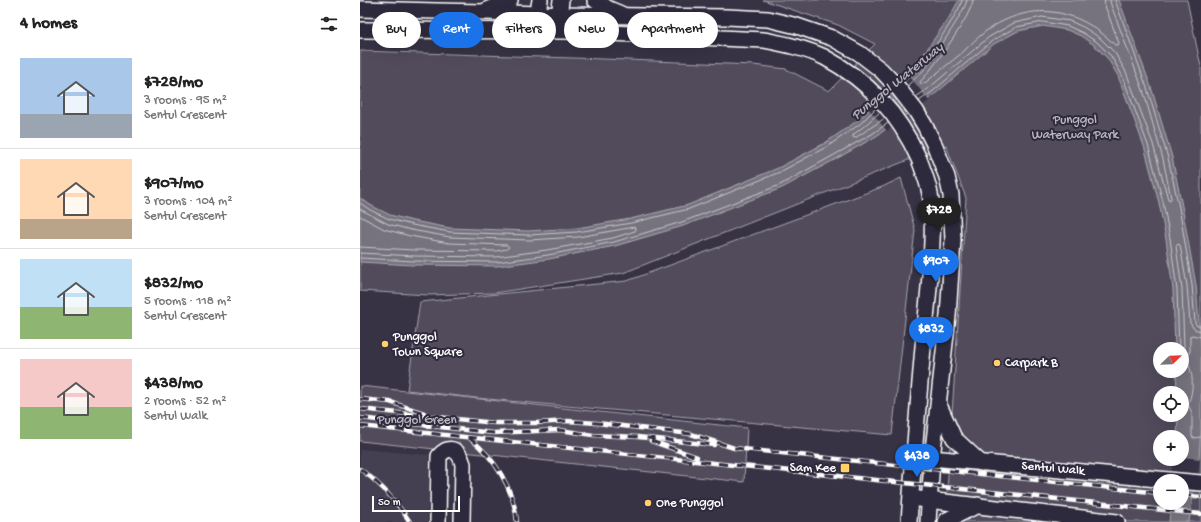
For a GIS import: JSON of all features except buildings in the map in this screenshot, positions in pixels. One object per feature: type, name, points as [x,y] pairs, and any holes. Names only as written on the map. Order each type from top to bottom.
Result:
[{"type":"street","points":[[484,12],[510,0]]},
{"type":"street","points":[[561,0],[556,31],[764,40],[789,45],[824,57],[864,83],[886,104],[902,126],[924,173],[930,193],[933,234],[909,522]]},
{"type":"street","points":[[595,0],[609,9],[627,16]]},
{"type":"street","points":[[360,8],[484,12],[539,7],[559,15],[627,16]]},
{"type":"street","points":[[718,17],[768,19],[797,26],[832,38],[859,53],[880,70],[899,89],[916,111],[935,146],[946,177],[950,195],[953,240],[948,316],[932,459],[928,522]]},
{"type":"street","points":[[367,30],[492,31]]},
{"type":"street","points":[[939,404],[954,438],[981,463]]},
{"type":"street","points":[[438,522],[439,456],[446,450],[458,452],[461,456],[463,464],[462,522]]},
{"type":"street","points":[[912,478],[922,466],[932,459]]},
{"type":"street","name":"Sentul Walk","points":[[932,459],[1114,474],[1201,483]]},
{"type":"street","points":[[911,498],[1117,522]]},
{"type":"street","points":[[946,522],[978,505]]},
{"type":"shaded area","points":[[360,449],[429,455],[428,522],[360,522]]},
{"type":"green space","name":"Punggol Waterway Park","points":[[763,0],[1187,0],[1201,67],[1201,522],[945,522],[966,198],[946,145],[623,273],[494,293],[428,295],[360,291],[360,51],[753,65],[786,69],[829,91],[875,44],[838,25]]},
{"type":"green space","points":[[901,178],[915,230],[892,435],[476,398],[407,390],[420,302],[627,281],[882,187]]},
{"type":"green space","name":"Punggol Green","points":[[360,386],[747,428],[744,482],[360,441]]},
{"type":"water","points":[[959,0],[1119,0],[1151,87],[1172,157],[1196,285],[1201,347],[1201,430],[1199,457],[1189,522],[1169,522],[1170,510],[1189,510],[1189,474],[1182,474],[1182,466],[1189,466],[1189,430],[1177,430],[1178,422],[1189,422],[1189,386],[1177,386],[1176,378],[1189,378],[1189,342],[1175,342],[1173,290],[1159,203],[1144,146],[1118,76],[1108,59],[1094,45],[1081,36],[1067,30],[1043,26],[1018,31],[994,44],[934,95],[875,137],[782,188],[683,226],[615,246],[549,259],[497,266],[413,265],[360,262],[360,198],[390,215],[450,228],[528,231],[577,228],[630,219],[688,205],[778,168],[825,143],[857,121],[916,65],[950,16]]},
{"type":"pier","points":[[905,72],[929,101],[909,115],[888,89]]},
{"type":"pier","points":[[885,91],[906,117],[887,131],[868,108]]},
{"type":"pier","points":[[1189,458],[1200,459],[1196,490],[1189,490],[1189,474],[1172,474],[1172,466],[1189,466]]},
{"type":"railway","points":[[360,399],[390,402],[424,413]]},
{"type":"railway","points":[[360,409],[495,423],[568,421],[597,423],[691,434],[734,448],[1153,492]]},
{"type":"railway","points":[[360,418],[493,433],[560,430],[593,435],[638,437],[714,445]]},
{"type":"railway","points":[[360,426],[1201,514]]},
{"type":"railway","points":[[469,438],[487,455],[502,475],[512,498],[517,522]]},
{"type":"railway","points":[[651,441],[697,457]]},
{"type":"railway","points":[[360,469],[388,493],[410,522]]},
{"type":"railway","points":[[1189,496],[1201,497]]},
{"type":"place","name":"Punggol Town Square","points":[[385,344]]},
{"type":"place","name":"Carpark B","points":[[997,363]]},
{"type":"place","name":"Sam Kee","points":[[845,468]]},
{"type":"place","name":"One Punggol","points":[[648,503]]},
{"type":"water label","name":"Punggol Waterway","points":[[898,82]]}]
